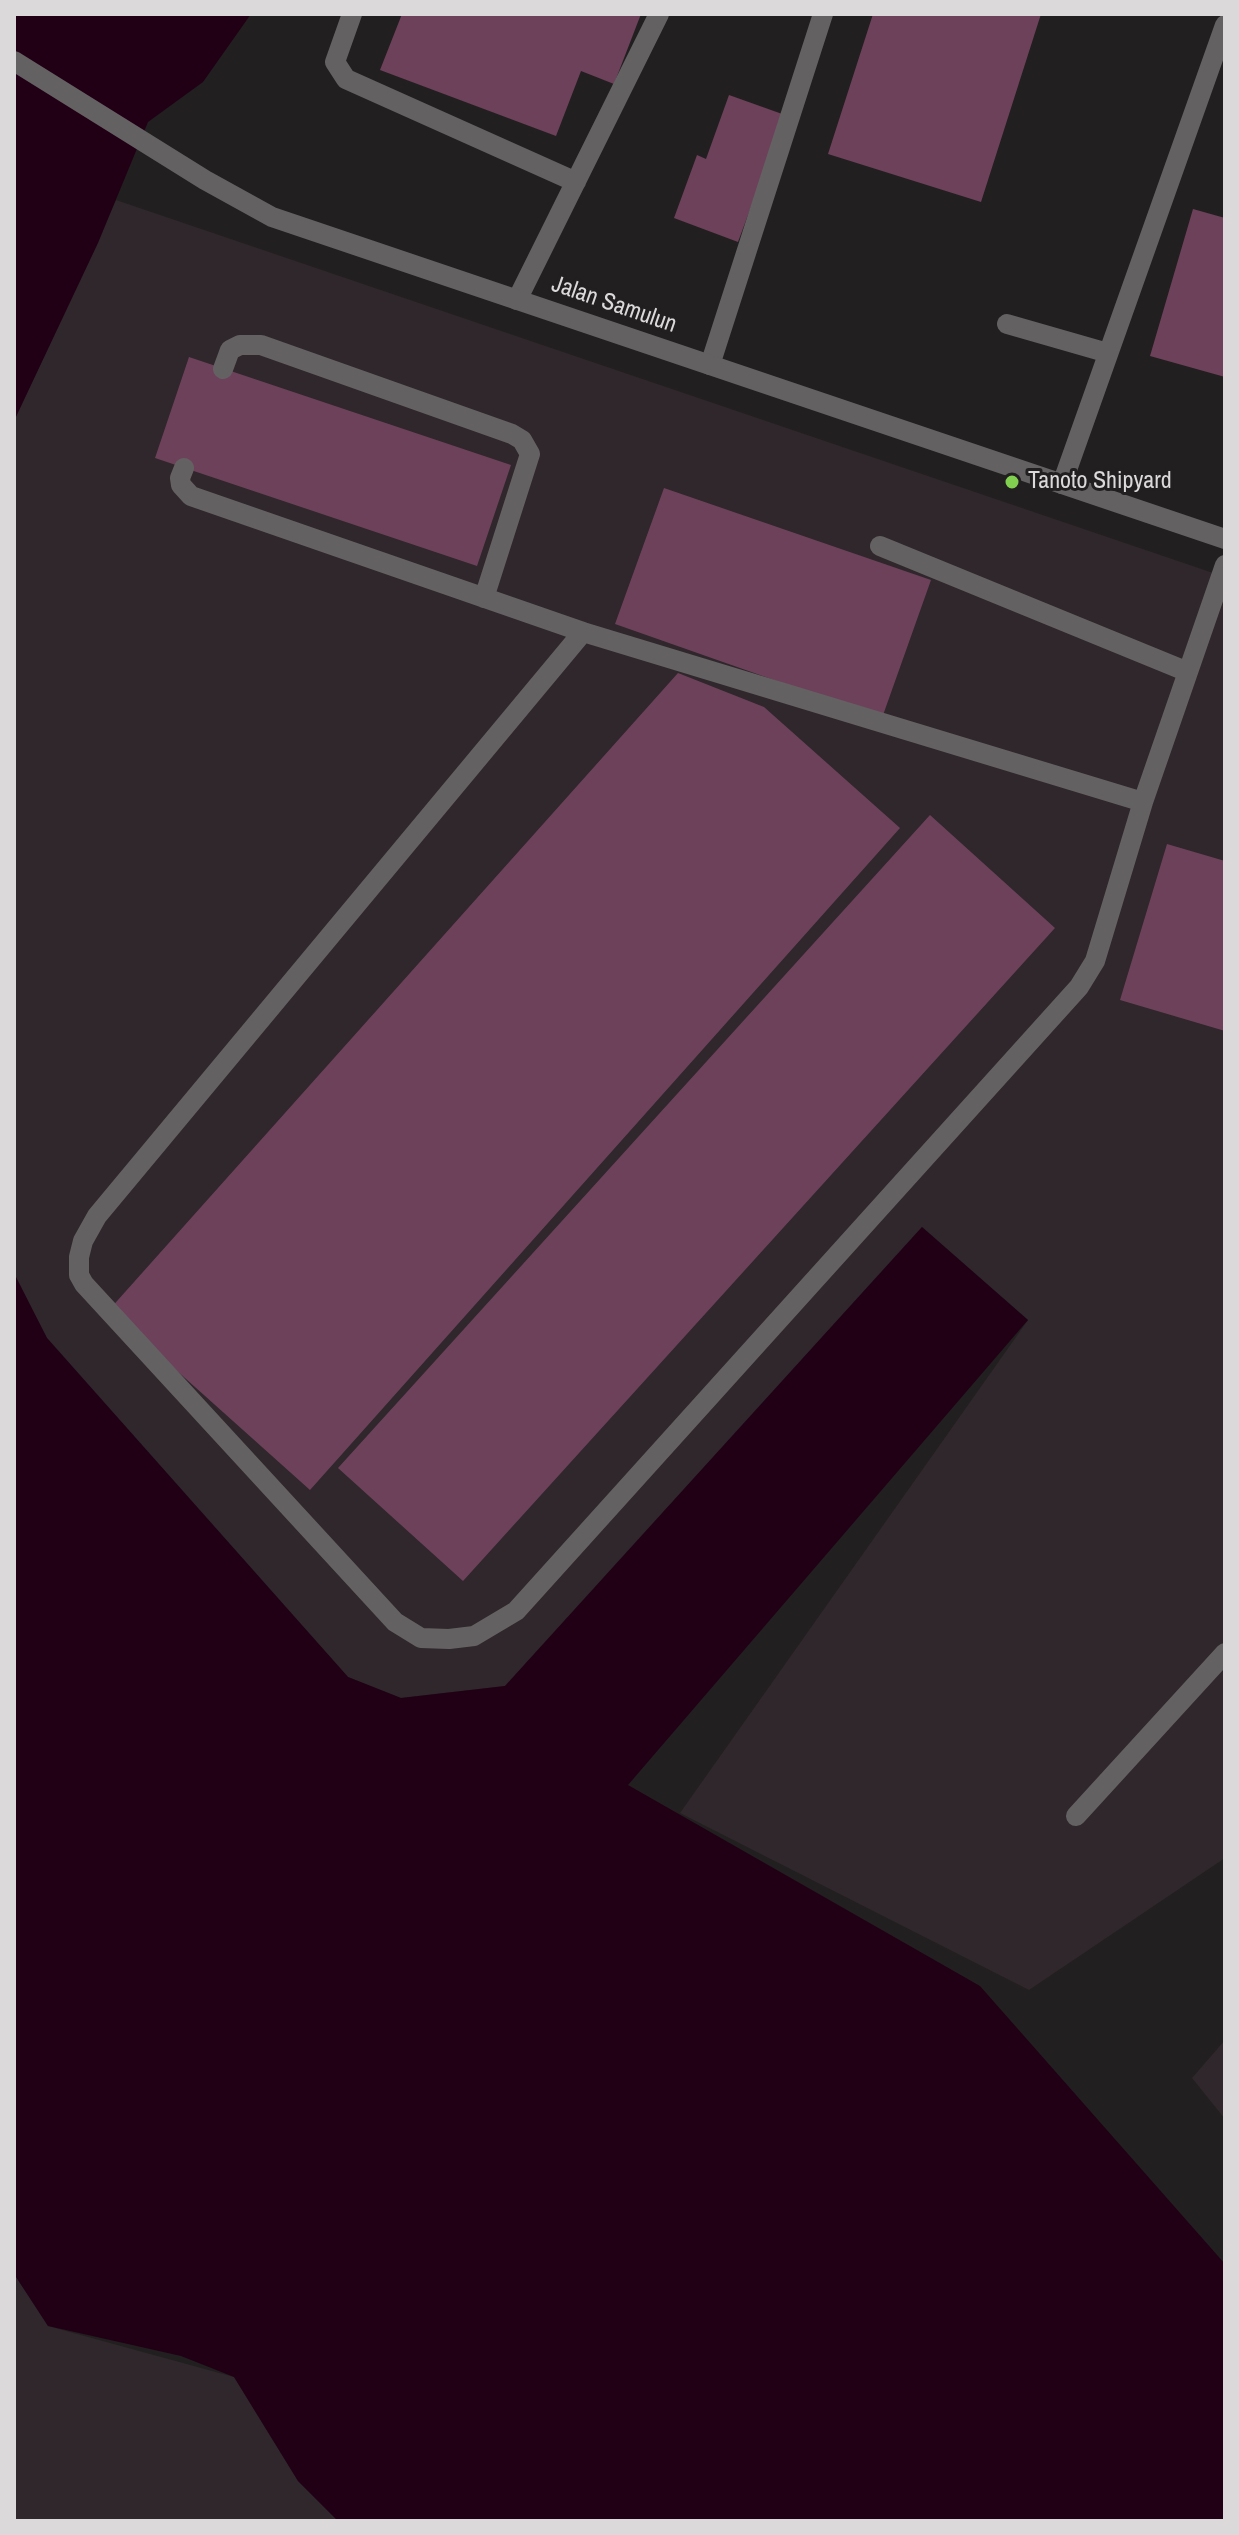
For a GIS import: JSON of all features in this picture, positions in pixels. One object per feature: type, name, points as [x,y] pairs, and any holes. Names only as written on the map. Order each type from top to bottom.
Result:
[{"type":"street","points":[[352,14],[335,62],[346,79],[576,182]]},
{"type":"street","points":[[517,300],[659,14]]},
{"type":"street","points":[[710,365],[823,14]]},
{"type":"street","points":[[1062,484],[1225,25]]},
{"type":"street","name":"Jalan Samulun","points":[[14,61],[205,180],[272,217],[1225,539]]},
{"type":"street","points":[[1007,324],[1108,353]]},
{"type":"street","points":[[223,369],[230,350],[240,345],[261,345],[522,440],[530,454],[484,598]]},
{"type":"street","points":[[184,468],[181,485],[191,496],[583,632],[1143,802]]},
{"type":"street","points":[[880,546],[1188,672]]},
{"type":"street","points":[[583,632],[97,1216],[83,1241],[79,1257],[79,1275],[84,1284],[395,1622],[421,1638],[474,1636],[516,1611],[1079,987],[1095,961],[1143,802],[1225,565]]},
{"type":"street","points":[[1076,1816],[1225,1653]]},
{"type":"shaded area","points":[[14,14],[251,14],[203,82],[148,122],[98,243],[14,421]]},
{"type":"shaded area","points":[[116,200],[1225,577],[1225,1858],[1029,1990],[680,1813],[1028,1320],[922,1227],[505,1686],[401,1698],[348,1677],[47,1338],[14,1277],[14,421]]},
{"type":"shaded area","points":[[922,1227],[1028,1320],[628,1785],[980,1986],[1225,2264],[1225,2521],[338,2521],[298,2481],[234,2377],[181,2356],[48,2326],[14,2274],[14,1273],[47,1338],[348,1677],[401,1698],[505,1686]]},
{"type":"shaded area","points":[[1225,2040],[1225,2119],[1192,2078]]},
{"type":"shaded area","points":[[14,2273],[48,2326],[234,2377],[298,2481],[338,2521],[14,2521]]},
{"type":"building","points":[[402,14],[641,14],[614,84],[581,71],[556,136],[380,70]]},
{"type":"building","points":[[873,14],[1041,14],[981,202],[828,154]]},
{"type":"building","points":[[729,95],[785,115],[738,242],[674,218],[697,155],[706,159]]},
{"type":"building","points":[[1193,209],[1225,218],[1225,377],[1150,356]]},
{"type":"building","points":[[189,357],[511,465],[477,566],[155,458]]},
{"type":"building","points":[[664,488],[931,580],[882,718],[615,624]]},
{"type":"building","points":[[678,673],[764,707],[900,828],[310,1490],[109,1310]]},
{"type":"building","points":[[930,815],[1055,928],[463,1581],[338,1468]]},
{"type":"building","points":[[1167,844],[1225,861],[1225,1031],[1120,1000]]},
{"type":"place","name":"Tanoto Shipyard","points":[[1012,482]]}]
